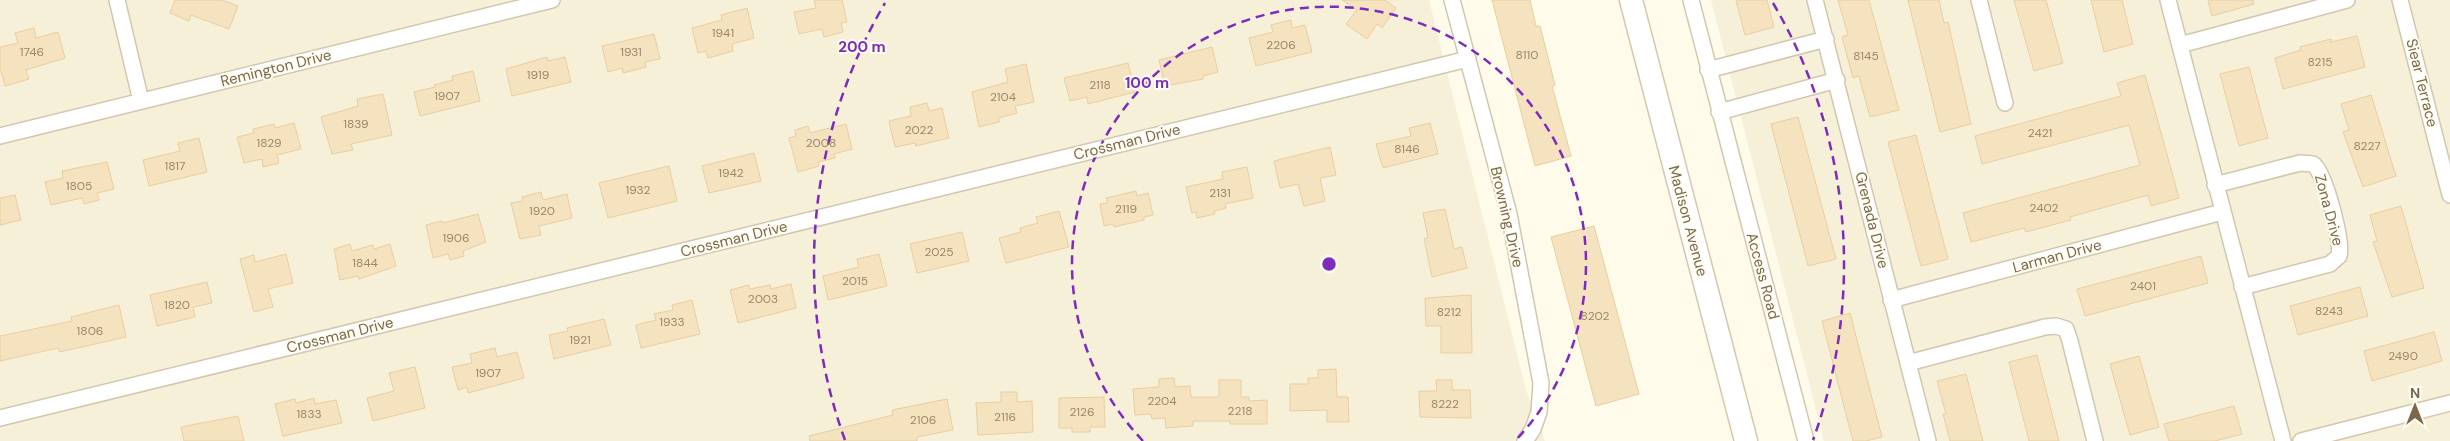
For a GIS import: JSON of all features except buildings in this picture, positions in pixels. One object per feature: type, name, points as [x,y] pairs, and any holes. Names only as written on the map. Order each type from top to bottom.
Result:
[{"type":"main road","name":"Madison Avenue","points":[[1631,0],[1746,441]]},
{"type":"street","points":[[117,0],[141,101]]},
{"type":"street","name":"Remington Drive","points":[[0,136],[552,0]]},
{"type":"street","name":"Browning Drive","points":[[1452,0],[1509,214],[1541,383],[1540,406],[1527,438]]},
{"type":"street","name":"Access Road","points":[[1690,0],[1806,441]]},
{"type":"street","name":"Grenada Drive","points":[[1815,0],[1928,441]]},
{"type":"street","points":[[1979,0],[2006,103]]},
{"type":"street","points":[[2168,0],[2282,441]]},
{"type":"street","points":[[2180,45],[2347,0]]},
{"type":"street","name":"Siear Terrace","points":[[2400,0],[2445,155],[2450,195]]},
{"type":"street","points":[[1708,70],[1826,39]]},
{"type":"street","name":"Crossman Drive","points":[[0,418],[1468,59]]},
{"type":"street","points":[[1719,112],[1837,80]]},
{"type":"street","name":"Zona Drive","points":[[2216,185],[2300,163],[2313,164],[2322,175],[2332,214],[2340,247],[2334,262],[2242,287]]},
{"type":"street","name":"Larman Drive","points":[[1892,300],[2222,212]]},
{"type":"street","points":[[1908,363],[2046,327],[2066,329],[2095,441]]},
{"type":"street","points":[[2302,441],[2359,434],[2450,403]]},
{"type":"shaded area","points":[[0,0],[1429,0],[1526,390],[1545,441],[0,441]]},
{"type":"shaded area","points":[[1711,0],[2450,0],[2450,441],[1824,441]]}]
